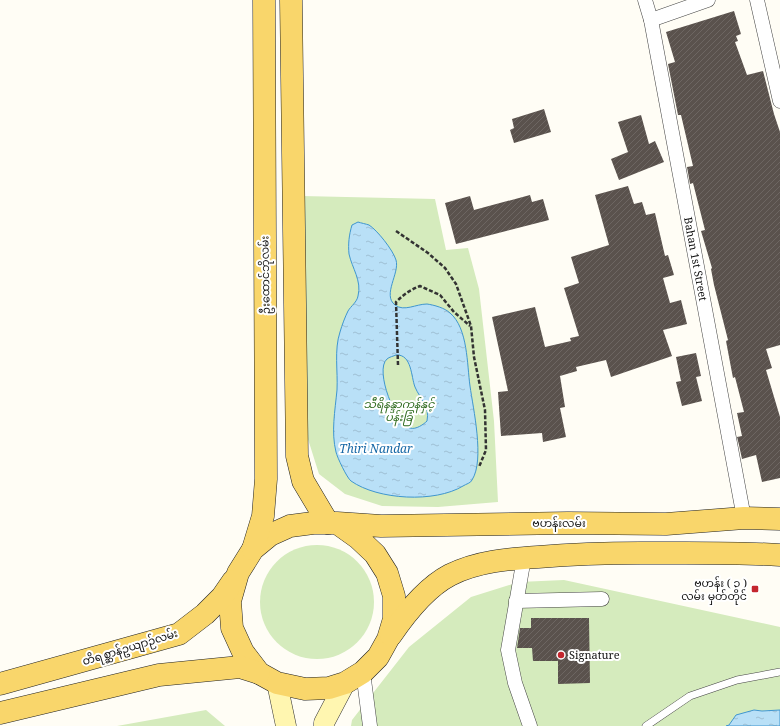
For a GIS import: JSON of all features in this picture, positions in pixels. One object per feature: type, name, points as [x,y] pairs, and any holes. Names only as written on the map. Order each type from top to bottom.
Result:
[{"type":"main road","name":"ဦးထောင်ဘိုလမ်း","points":[[253,549],[263,516],[266,479],[264,0]]},
{"type":"main road","points":[[291,0],[297,456],[303,480],[333,523],[358,538],[375,554],[388,573],[394,596],[394,619],[388,639]]},
{"type":"main road","name":"ဗဟန်းလမ်း","points":[[253,549],[270,535],[290,526],[313,523],[381,526],[568,523],[666,524],[744,518],[780,520]]},
{"type":"main road","points":[[253,549],[238,573],[230,601],[232,628],[243,652],[268,678],[286,726]]},
{"type":"main road","points":[[0,713],[159,675],[240,667],[268,678],[305,689],[329,688],[354,677],[378,657],[388,639],[404,617],[424,595],[450,576],[479,564],[504,559],[579,554],[780,554]]},
{"type":"main road","name":"တိရစ္ဆာန်ဥယျာဉ်လမ်း","points":[[0,684],[179,634],[210,610],[222,597],[238,573]]},
{"type":"main road","points":[[324,726],[324,723],[354,677]]},
{"type":"street","name":"Bahan 1st Street","points":[[645,0],[651,20],[744,518]]},
{"type":"street","points":[[651,20],[708,0]]},
{"type":"street","points":[[757,0],[780,101]]},
{"type":"street","points":[[524,558],[508,650],[515,683],[530,726]]},
{"type":"street","points":[[516,601],[602,599]]},
{"type":"street","points":[[354,677],[370,726]]},
{"type":"lane","points":[[646,726],[690,696],[737,680],[780,672]]},
{"type":"path","points":[[396,231],[428,253],[445,268],[456,284],[471,326],[474,357],[485,410],[486,450],[479,467]]},
{"type":"path","points":[[398,365],[396,302],[411,289],[420,286],[440,295],[454,312],[471,326]]},
{"type":"green space","name":"သီရိနန္ဒာကန်နှင့် ပန်းခြံ","points":[[302,196],[435,199],[446,250],[468,248],[479,289],[494,421],[498,502],[438,507],[382,506],[345,494],[319,474],[307,436]]},
{"type":"green space","points":[[317,545],[339,549],[349,554],[365,570],[370,580],[374,602],[370,624],[365,634],[349,650],[339,655],[317,659],[295,655],[285,650],[269,634],[264,624],[260,602],[264,580],[269,570],[285,554],[295,549]]},
{"type":"green space","points":[[564,580],[780,627],[780,710],[754,710],[726,726],[351,726],[352,720],[409,647],[471,597],[519,582]]},
{"type":"green space","points":[[206,710],[225,726],[117,726]]},
{"type":"water","name":"Thiri Nandar","points":[[358,222],[369,225],[376,231],[392,251],[397,265],[390,296],[391,301],[395,305],[402,308],[423,304],[439,307],[450,313],[460,328],[466,347],[477,434],[478,460],[476,471],[471,481],[451,491],[422,497],[407,497],[376,492],[351,481],[337,455],[334,414],[337,390],[337,346],[345,318],[358,296],[359,290],[358,280],[349,254],[349,240],[352,225]],"holes":[[[396,355],[401,356],[408,362],[415,387],[426,407],[428,416],[427,421],[415,428],[410,428],[404,425],[399,418],[393,408],[385,385],[383,374],[384,365],[387,359]]]},
{"type":"water","points":[[754,710],[780,710],[780,726],[726,726],[729,725],[736,715]]},
{"type":"building","points":[[734,11],[741,34],[736,36],[738,41],[735,42],[747,75],[763,71],[780,132],[780,345],[766,349],[772,368],[766,370],[780,417],[780,478],[762,482],[756,455],[742,459],[737,437],[742,436],[737,413],[744,412],[735,377],[733,378],[726,341],[728,340],[714,285],[712,268],[701,231],[705,230],[693,183],[690,184],[687,167],[693,166],[681,115],[678,115],[668,64],[675,62],[666,32]]},
{"type":"building","points":[[544,109],[551,132],[514,143],[510,130],[514,128],[512,119]]},
{"type":"building","points":[[641,115],[649,144],[655,141],[664,162],[619,180],[611,159],[628,152],[618,122]]},
{"type":"building","points":[[628,186],[634,204],[642,202],[646,215],[655,213],[665,256],[668,255],[674,275],[663,278],[670,303],[681,300],[687,324],[663,330],[672,356],[611,377],[606,360],[576,367],[577,371],[560,376],[565,407],[560,408],[566,437],[543,442],[542,433],[501,436],[498,392],[508,391],[492,317],[535,307],[545,347],[571,341],[570,338],[579,336],[564,288],[579,283],[571,257],[609,245],[595,195]]},
{"type":"building","points":[[530,195],[532,202],[543,199],[549,220],[456,244],[445,203],[470,196],[474,210]]},
{"type":"building","points":[[696,353],[701,376],[696,377],[702,401],[682,406],[676,382],[681,381],[676,357]]},
{"type":"building","name":"Signature","points":[[531,618],[589,618],[590,683],[558,684],[558,661],[533,661],[532,648],[517,648],[520,628],[531,628]]},
{"type":"place","name":"ဗဟန်း ( ၃ ) လမ်း မှတ်တိုင်","points":[[755,589]]},
{"type":"place","name":"Signature","points":[[561,655]]}]
